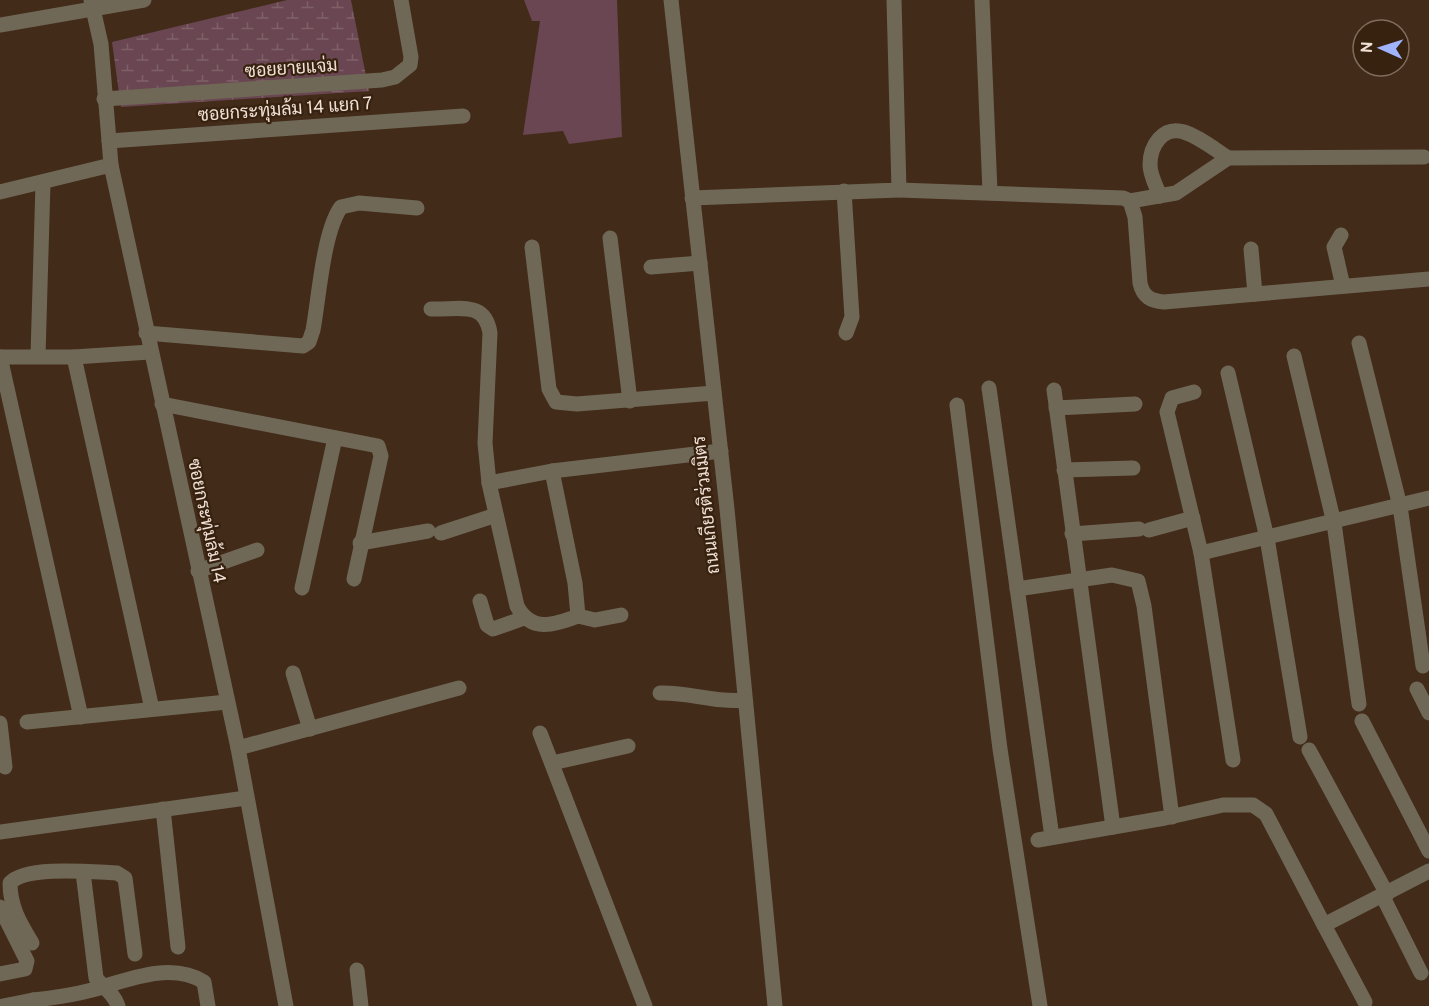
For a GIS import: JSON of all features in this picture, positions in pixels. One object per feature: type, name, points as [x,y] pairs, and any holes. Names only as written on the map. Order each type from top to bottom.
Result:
[{"type":"street","points":[[0,25],[92,5],[144,0]]},
{"type":"street","name":"ซอยยายแจ่ม","points":[[104,99],[296,87],[395,77],[410,65],[411,57],[401,0]]},
{"type":"street","name":"ถนนเกียรติร่วมมิตร","points":[[671,0],[721,451],[775,1006]]},
{"type":"street","points":[[894,0],[899,190]]},
{"type":"street","points":[[982,0],[990,192]]},
{"type":"street","name":"ซอยกระทุ่มล้ม 14","points":[[92,5],[101,44],[111,165],[238,748],[286,1006]]},
{"type":"street","name":"ซอยกระทุ่มล้ม 14 แยก 7","points":[[109,141],[463,116]]},
{"type":"street","points":[[1160,196],[1150,165],[1152,151],[1163,134],[1172,130],[1184,132],[1228,158]]},
{"type":"street","points":[[693,198],[899,190],[1123,198],[1130,201],[1176,193],[1189,187],[1218,163],[1228,158],[1424,157]]},
{"type":"street","points":[[0,192],[111,165]]},
{"type":"street","points":[[38,356],[43,183]]},
{"type":"street","points":[[844,191],[852,317],[846,333]]},
{"type":"street","points":[[1130,201],[1135,217],[1142,292],[1153,301],[1164,302],[1429,279]]},
{"type":"street","points":[[146,333],[303,346],[309,342],[313,330],[329,232],[334,216],[341,207],[359,204],[417,208]]},
{"type":"street","points":[[1341,235],[1334,247],[1343,286]]},
{"type":"street","points":[[609,238],[630,401]]},
{"type":"street","points":[[532,247],[552,397],[556,402],[564,404],[630,401],[714,393]]},
{"type":"street","points":[[1251,249],[1255,294]]},
{"type":"street","points":[[651,267],[700,262]]},
{"type":"street","points":[[431,309],[473,310],[482,312],[488,320],[490,333],[485,443],[489,483],[509,576],[524,618],[534,624],[548,625],[578,616],[595,620],[621,615]]},
{"type":"street","points":[[1359,343],[1400,506],[1423,666]]},
{"type":"street","points":[[81,717],[0,357],[74,357],[150,352]]},
{"type":"street","points":[[1294,356],[1334,523],[1359,704]]},
{"type":"street","points":[[74,357],[152,709]]},
{"type":"street","points":[[1228,374],[1267,538],[1300,737]]},
{"type":"street","points":[[989,388],[1017,589],[1045,838],[1172,817],[1233,804],[1244,803],[1261,808],[1277,834],[1365,1002]]},
{"type":"street","points":[[1054,390],[1113,827]]},
{"type":"street","points":[[1194,392],[1172,398],[1167,412],[1201,553],[1233,760]]},
{"type":"street","points":[[162,404],[371,444],[381,450],[354,579]]},
{"type":"street","points":[[1056,408],[1135,404]]},
{"type":"street","points":[[957,405],[1000,749],[1040,1006]]},
{"type":"street","points":[[302,588],[335,438]]},
{"type":"street","points":[[489,483],[552,471],[721,451]]},
{"type":"street","points":[[1064,470],[1133,468]]},
{"type":"street","points":[[552,471],[576,583],[578,616]]},
{"type":"street","points":[[1201,553],[1334,523],[1429,498]]},
{"type":"street","points":[[360,543],[434,532],[496,515]]},
{"type":"street","points":[[1072,534],[1144,530],[1193,518]]},
{"type":"street","points":[[198,571],[257,550]]},
{"type":"street","points":[[1017,589],[1078,578],[1112,575],[1138,581],[1144,606],[1172,817]]},
{"type":"street","points":[[480,601],[487,625],[493,629],[524,618]]},
{"type":"street","points":[[293,673],[310,729]]},
{"type":"street","points":[[238,748],[459,688]]},
{"type":"street","points":[[1417,689],[1429,713]]},
{"type":"street","points":[[660,693],[686,693],[728,702],[744,700]]},
{"type":"street","points":[[27,722],[227,702]]},
{"type":"street","points":[[1362,721],[1429,851]]},
{"type":"street","points":[[0,723],[4,766]]},
{"type":"street","points":[[540,733],[645,1006]]},
{"type":"street","points":[[552,763],[628,746]]},
{"type":"street","points":[[1309,750],[1385,896],[1421,974]]},
{"type":"street","points":[[0,832],[246,798]]},
{"type":"street","points":[[164,809],[178,947]]},
{"type":"street","points":[[83,872],[96,978],[113,994],[118,1006]]},
{"type":"street","points":[[1324,925],[1429,872]]},
{"type":"street","points":[[32,944],[14,913],[10,883],[15,877],[37,873],[117,873],[125,878],[135,954]]},
{"type":"street","points":[[0,907],[27,961],[25,969],[0,974]]},
{"type":"street","points":[[357,970],[361,1006]]},
{"type":"street","points":[[3,1006],[33,1003],[134,978],[174,972],[204,982],[208,1006]]},
{"type":"green space","points":[[287,0],[351,0],[369,91],[121,107],[112,42]]},
{"type":"green space","points":[[524,0],[617,0],[622,137],[569,144],[563,131],[523,135],[540,21],[532,21]]}]
